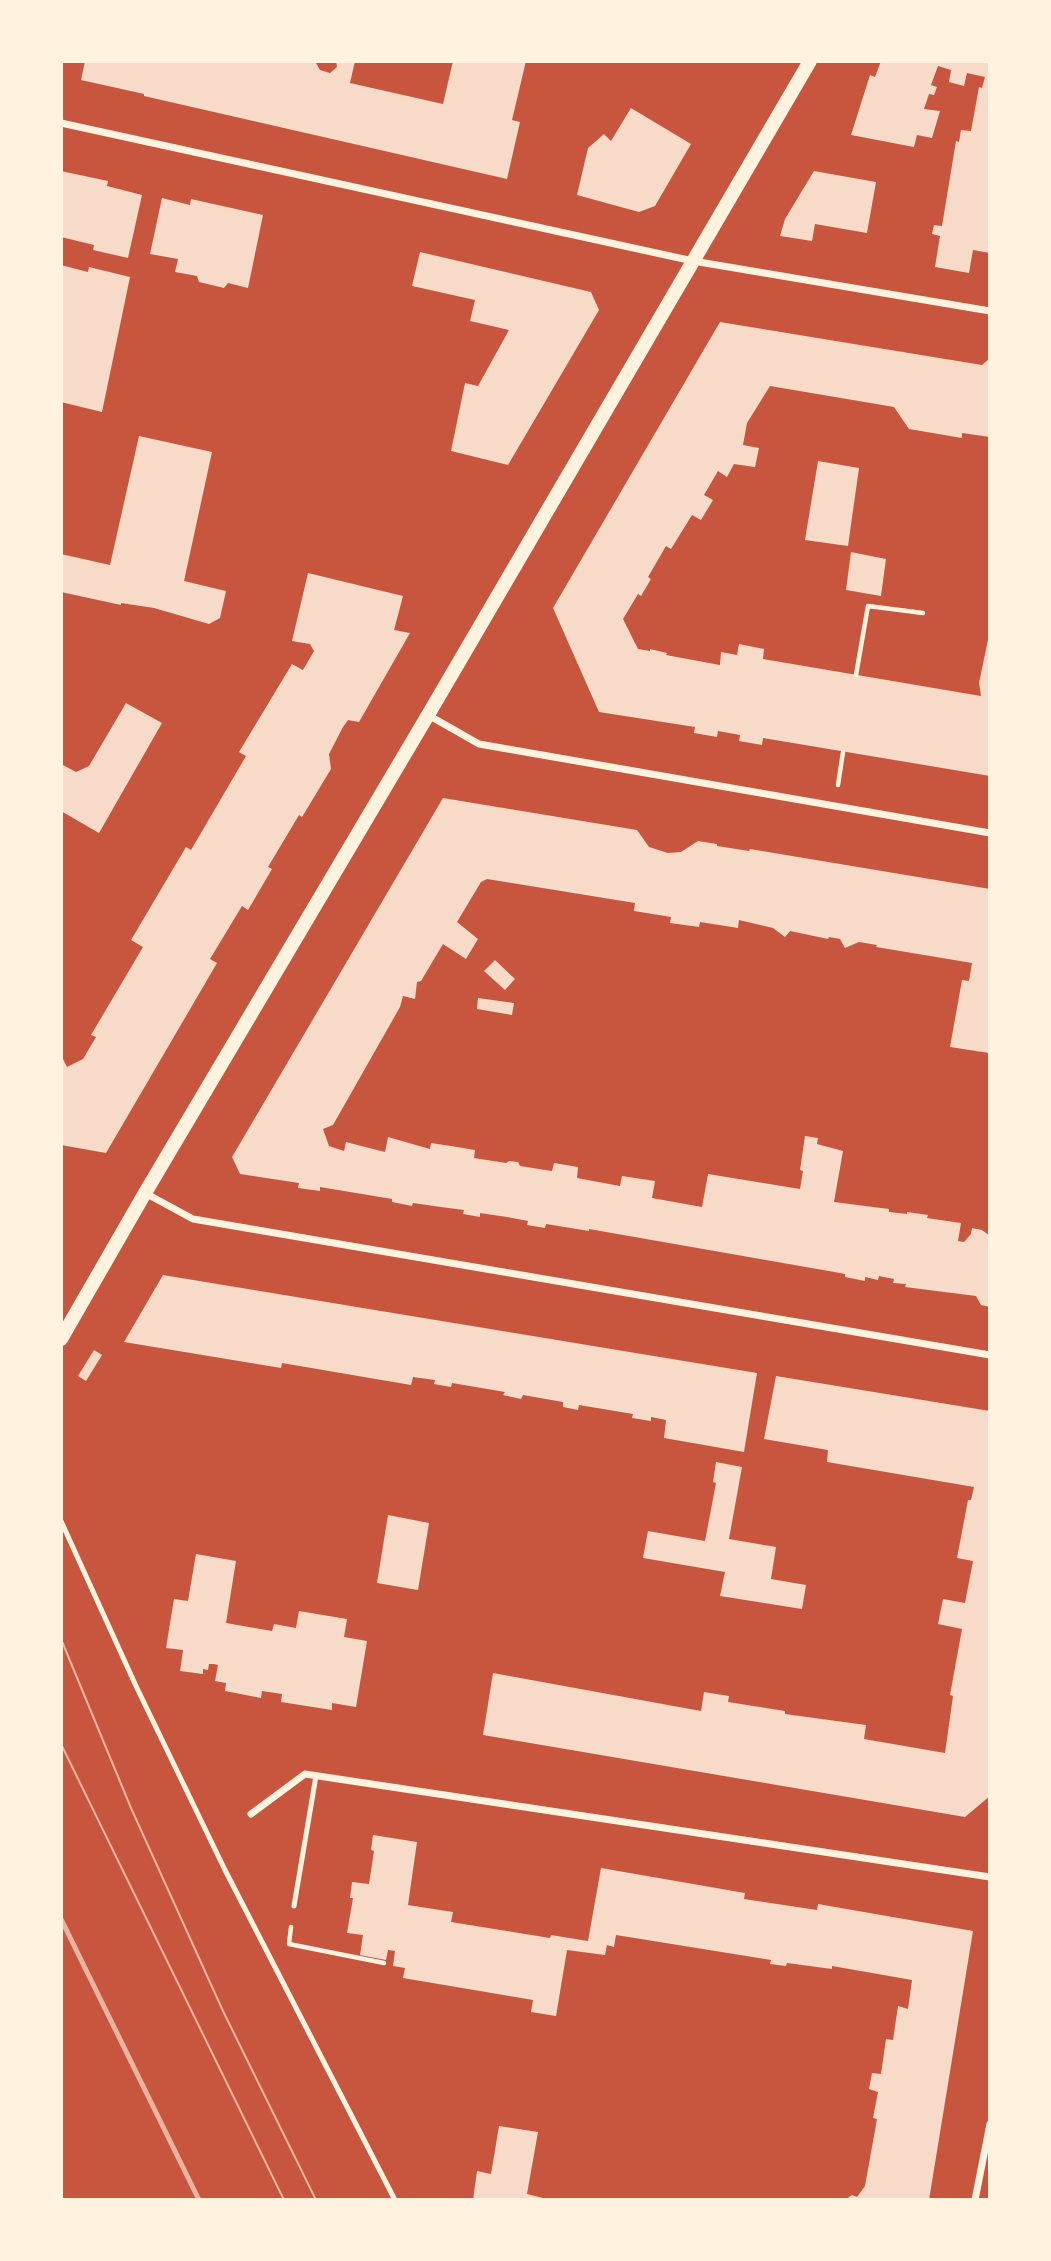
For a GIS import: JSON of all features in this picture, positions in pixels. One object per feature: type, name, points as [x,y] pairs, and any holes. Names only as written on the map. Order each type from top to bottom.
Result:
[{"type":"main road","points":[[61,1339],[810,61]]},
{"type":"street","points":[[61,123],[693,261],[990,311]]},
{"type":"street","points":[[428,715],[479,744],[990,833]]},
{"type":"street","points":[[145,1193],[193,1219],[990,1355]]},
{"type":"street","points":[[251,1814],[305,1774],[990,1877]]},
{"type":"street","points":[[975,2200],[990,2124]]},
{"type":"lane","points":[[61,1521],[136,1686],[225,1870],[395,2200]]},
{"type":"lane","points":[[294,1906],[316,1776]]},
{"type":"path","points":[[856,675],[868,606],[923,613]]},
{"type":"path","points":[[835,806],[844,752]]},
{"type":"path","points":[[294,1906],[289,1944],[384,1963]]},
{"type":"building","points":[[85,61],[308,61],[316,63],[320,70],[330,73],[337,67],[336,61],[355,61],[350,83],[443,104],[453,61],[526,61],[512,120],[520,122],[507,179],[81,80]]},
{"type":"building","points":[[881,61],[990,61],[990,253],[973,250],[969,273],[935,267],[940,236],[932,234],[934,225],[942,226],[956,141],[959,142],[961,130],[971,131],[979,87],[982,88],[985,77],[967,73],[964,86],[949,82],[951,70],[938,66],[931,85],[937,87],[934,95],[929,94],[924,109],[940,111],[932,138],[917,135],[914,147],[851,135],[870,75],[875,77]]},
{"type":"building","points":[[631,108],[691,144],[655,206],[639,212],[577,195],[588,148],[604,134],[611,141]]},
{"type":"building","points":[[61,171],[108,181],[107,186],[142,195],[128,258],[93,250],[94,245],[61,237]]},
{"type":"building","points":[[814,171],[876,182],[867,233],[815,224],[812,241],[780,236],[785,219]]},
{"type":"building","points":[[162,198],[190,205],[191,199],[263,215],[248,288],[228,283],[224,288],[199,282],[197,276],[175,272],[178,259],[150,254]]},
{"type":"building","points":[[420,252],[591,292],[599,310],[508,465],[451,451],[465,383],[478,386],[509,330],[470,321],[475,300],[412,286]]},
{"type":"building","points":[[61,265],[88,272],[89,267],[130,277],[102,412],[61,402]]},
{"type":"building","points":[[720,322],[982,365],[990,358],[990,437],[962,433],[962,438],[909,429],[894,407],[770,386],[747,423],[743,445],[759,448],[755,467],[734,464],[727,477],[718,471],[704,495],[713,500],[701,520],[692,515],[671,549],[666,546],[648,577],[651,579],[641,596],[638,594],[623,619],[638,649],[650,649],[667,653],[666,655],[720,665],[721,652],[737,655],[739,644],[764,649],[763,659],[981,696],[979,683],[990,630],[990,776],[763,738],[762,745],[739,741],[740,735],[718,731],[717,737],[694,733],[695,727],[599,712],[553,608]]},
{"type":"building","points":[[139,436],[212,452],[184,581],[226,591],[220,618],[209,624],[154,608],[121,605],[61,592],[61,554],[110,565]]},
{"type":"building","points":[[818,461],[859,468],[848,546],[805,540]]},
{"type":"building","points":[[851,552],[886,559],[881,596],[846,590]]},
{"type":"building","points":[[308,573],[403,596],[394,630],[410,633],[359,722],[348,720],[343,727],[329,754],[331,769],[268,867],[272,869],[248,910],[242,906],[210,959],[217,963],[106,1153],[61,1145],[61,1055],[67,1067],[83,1059],[96,1037],[91,1035],[143,947],[131,940],[186,847],[191,850],[246,756],[239,752],[292,664],[303,670],[314,651],[310,644],[292,641]]},
{"type":"building","points":[[126,703],[162,723],[99,833],[61,811],[61,764],[76,772],[89,766]]},
{"type":"building","points":[[443,798],[637,830],[649,847],[668,853],[681,852],[698,841],[990,889],[989,1053],[950,1047],[962,980],[969,981],[972,963],[859,942],[845,948],[840,939],[790,931],[785,937],[773,928],[739,920],[738,928],[700,922],[699,927],[670,923],[671,917],[634,911],[635,903],[487,879],[481,882],[457,922],[478,939],[466,959],[443,944],[421,981],[417,982],[415,999],[403,996],[400,1007],[333,1125],[323,1129],[329,1146],[344,1151],[346,1142],[385,1152],[388,1137],[430,1149],[431,1143],[451,1146],[475,1150],[474,1158],[518,1162],[520,1166],[552,1171],[554,1163],[578,1167],[577,1178],[620,1186],[622,1176],[655,1181],[652,1198],[702,1207],[708,1174],[800,1189],[805,1136],[818,1138],[817,1144],[843,1151],[834,1202],[889,1209],[889,1212],[928,1215],[927,1218],[961,1223],[958,1241],[964,1242],[971,1234],[972,1228],[982,1230],[990,1236],[990,1307],[981,1305],[976,1296],[905,1287],[906,1284],[893,1283],[894,1279],[879,1276],[878,1280],[865,1277],[865,1281],[845,1277],[845,1274],[840,1273],[589,1229],[546,1224],[545,1228],[527,1225],[528,1221],[507,1217],[480,1213],[480,1217],[463,1214],[464,1210],[413,1203],[412,1206],[392,1202],[392,1199],[320,1187],[320,1191],[298,1188],[299,1183],[240,1174],[232,1157]]},
{"type":"building","points":[[495,960],[515,979],[505,990],[484,971]]},
{"type":"building","points":[[478,998],[514,1003],[512,1015],[477,1009]]},
{"type":"building","points":[[163,1275],[757,1373],[744,1452],[664,1438],[666,1420],[651,1417],[651,1421],[632,1418],[633,1414],[579,1405],[578,1410],[563,1407],[563,1402],[523,1395],[521,1399],[503,1395],[505,1392],[452,1383],[451,1387],[434,1384],[435,1380],[413,1377],[411,1385],[282,1363],[281,1368],[124,1342]]},
{"type":"building","points":[[94,1350],[102,1355],[86,1381],[78,1376]]},
{"type":"building","points":[[776,1376],[990,1411],[990,1796],[965,1817],[483,1735],[493,1673],[701,1711],[704,1692],[729,1696],[728,1702],[785,1711],[785,1714],[866,1725],[864,1739],[945,1753],[953,1696],[950,1695],[962,1629],[938,1624],[943,1599],[965,1603],[973,1561],[957,1558],[968,1500],[971,1500],[974,1487],[827,1462],[828,1450],[764,1439]]},
{"type":"building","points":[[716,1462],[742,1467],[729,1539],[776,1547],[771,1579],[806,1585],[802,1609],[720,1596],[725,1572],[643,1558],[648,1531],[705,1541],[716,1483],[713,1482]]},
{"type":"building","points":[[388,1515],[429,1523],[418,1590],[377,1583]]},
{"type":"building","points":[[196,1554],[236,1561],[226,1623],[272,1631],[274,1624],[296,1628],[299,1611],[347,1619],[344,1637],[367,1641],[356,1707],[332,1703],[332,1710],[281,1702],[282,1694],[262,1691],[261,1698],[225,1691],[226,1683],[215,1681],[218,1665],[214,1664],[209,1664],[208,1670],[203,1669],[203,1674],[180,1671],[183,1650],[166,1648],[174,1599],[188,1601]]},
{"type":"building","points":[[373,1835],[417,1842],[408,1905],[453,1912],[451,1922],[550,1938],[551,1935],[588,1941],[601,1868],[745,1893],[744,1899],[817,1910],[818,1904],[973,1931],[929,2200],[845,2200],[852,2195],[857,2197],[865,2186],[877,2119],[873,2118],[878,2092],[869,2089],[872,2073],[881,2074],[886,2039],[893,2040],[898,2006],[908,2009],[912,1980],[832,1966],[832,1969],[787,1963],[786,1966],[770,1964],[771,1960],[616,1935],[614,1947],[607,1945],[605,1955],[567,1950],[556,2016],[531,2012],[533,2000],[403,1978],[405,1968],[393,1966],[395,1951],[388,1950],[386,1960],[360,1955],[363,1935],[347,1933],[353,1898],[350,1898],[352,1882],[369,1884],[374,1851],[371,1850]]},
{"type":"building","points":[[499,2126],[538,2132],[527,2194],[551,2200],[473,2200],[477,2171],[491,2174]]},
{"type":"tram line","points":[[61,1639],[131,1808],[223,2011],[316,2200]]},
{"type":"tram line","points":[[61,1744],[284,2200]]},
{"type":"railway","points":[[61,1919],[199,2200]]}]
